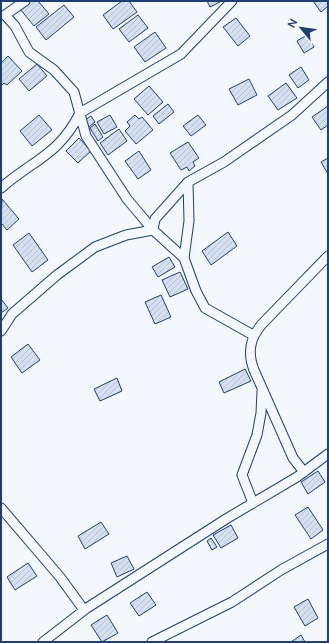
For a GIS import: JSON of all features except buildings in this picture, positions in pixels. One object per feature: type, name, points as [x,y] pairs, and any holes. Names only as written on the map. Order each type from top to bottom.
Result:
[{"type":"street","points":[[25,1],[2,17],[15,26],[29,52],[54,70],[74,92],[86,136],[126,199],[153,230],[184,258]]},
{"type":"street","points":[[1,188],[51,152],[71,130],[80,113],[181,54],[232,1]]},
{"type":"street","points":[[153,230],[155,219],[188,182],[224,162],[292,115],[327,87]]},
{"type":"street","points":[[188,182],[189,221],[184,258],[196,292],[205,308],[254,334]]},
{"type":"street","points":[[1,331],[12,314],[57,275],[95,247],[126,235],[153,230]]},
{"type":"street","points":[[304,472],[293,458],[250,359],[254,334],[328,256]]},
{"type":"street","points":[[252,503],[242,475],[258,435],[262,388]]},
{"type":"street","points":[[43,642],[84,610],[252,503],[304,472],[328,454]]},
{"type":"street","points":[[1,508],[60,577],[84,610]]},
{"type":"street","points":[[152,642],[232,602],[281,570],[328,544]]}]
